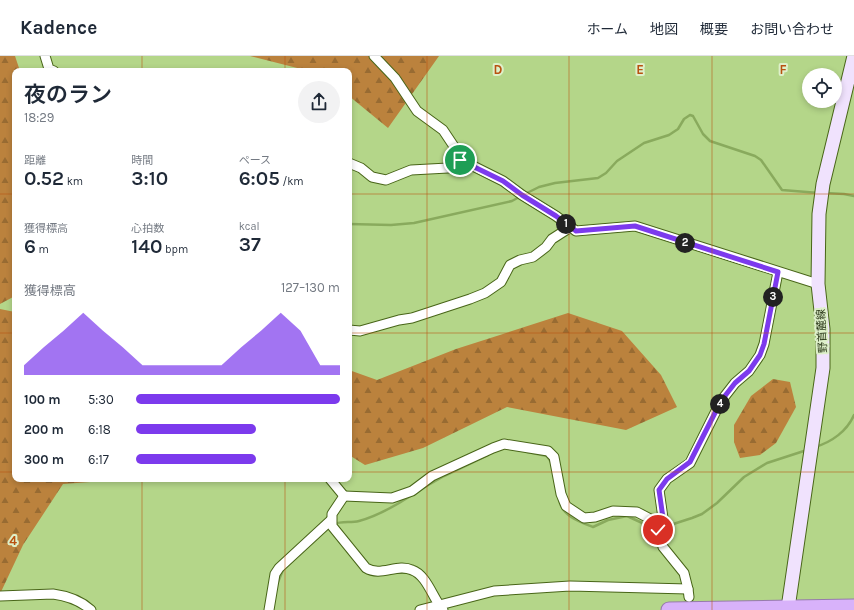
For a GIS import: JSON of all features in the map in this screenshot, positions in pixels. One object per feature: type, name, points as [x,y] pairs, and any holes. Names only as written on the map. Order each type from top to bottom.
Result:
[{"type":"highway","points":[[669,610],[854,607]]},
{"type":"main road","name":"野首麓線","points":[[788,608],[823,368],[823,329],[818,284],[819,214],[823,184],[854,56]]},
{"type":"street","points":[[45,56],[49,68]]},
{"type":"street","points":[[374,56],[395,78],[417,111],[443,130],[457,151],[460,160],[503,181],[576,231],[635,226],[818,284]]},
{"type":"street","points":[[352,164],[361,168],[372,177],[386,180],[411,170],[448,168],[460,160]]},
{"type":"street","points":[[352,331],[360,332],[399,320],[412,318],[485,293],[501,282],[510,265],[520,260],[533,257],[546,247],[552,238],[571,228]]},
{"type":"street","points":[[420,610],[441,608],[494,591],[570,586],[689,593],[684,573],[663,547],[658,530],[658,523],[663,518],[659,490],[667,479],[690,462],[721,401],[735,383],[749,371],[760,355],[764,344],[778,272]]},
{"type":"street","points":[[332,482],[344,496],[392,498],[412,491],[432,476],[504,444],[548,451],[554,457],[561,494],[566,506],[584,518],[595,517],[613,511],[636,512],[658,523]]},
{"type":"street","points":[[344,496],[332,514],[332,526],[366,568],[373,572],[401,568],[412,570],[420,575],[427,584],[441,608]]},
{"type":"street","points":[[269,610],[275,574],[278,568],[331,520]]},
{"type":"street","points":[[0,596],[62,595],[76,599],[91,610]]},
{"type":"green space","points":[[0,56],[15,56],[19,68],[12,68],[12,298],[0,304]]},
{"type":"green space","points":[[250,56],[439,56],[388,128],[352,98],[352,68],[297,68]]},
{"type":"green space","points":[[0,309],[12,311],[12,482],[90,482],[63,484],[23,545],[0,594]]},
{"type":"green space","points":[[568,313],[622,331],[661,375],[677,407],[626,430],[507,407],[423,448],[365,465],[352,457],[352,371],[377,380],[456,349]]},
{"type":"green space","points":[[773,379],[790,382],[796,407],[776,443],[760,455],[740,458],[734,442],[734,425],[751,396]]},
{"type":"waterway","points":[[525,194],[539,187],[555,183],[598,178],[606,173],[617,161],[644,143],[669,135],[678,129],[684,119],[690,115],[693,116],[703,134],[710,141],[755,156],[761,160],[782,190],[819,193]]},
{"type":"waterway","points":[[826,193],[854,196]]},
{"type":"waterway","points":[[352,224],[391,225],[414,223],[512,201],[521,196]]},
{"type":"waterway","points":[[815,447],[833,439],[843,431],[854,415]]},
{"type":"waterway","points":[[559,500],[561,506],[572,518],[593,527],[608,520],[627,516],[651,527],[664,527],[702,514],[717,503],[744,477],[767,463],[807,450]]},
{"type":"waterway","points":[[527,452],[547,456],[551,462]]},
{"type":"waterway","points":[[418,491],[444,476],[488,455]]},
{"type":"waterway","points":[[334,524],[359,521],[373,516],[393,507],[412,495]]},
{"type":"waterway","points":[[278,582],[283,570]]},
{"type":"route","points":[[460,160],[503,181],[576,231],[635,226],[778,272],[764,344],[760,355],[749,371],[735,383],[721,401],[690,462],[667,479],[659,490],[663,518],[658,523],[658,530]]}]
